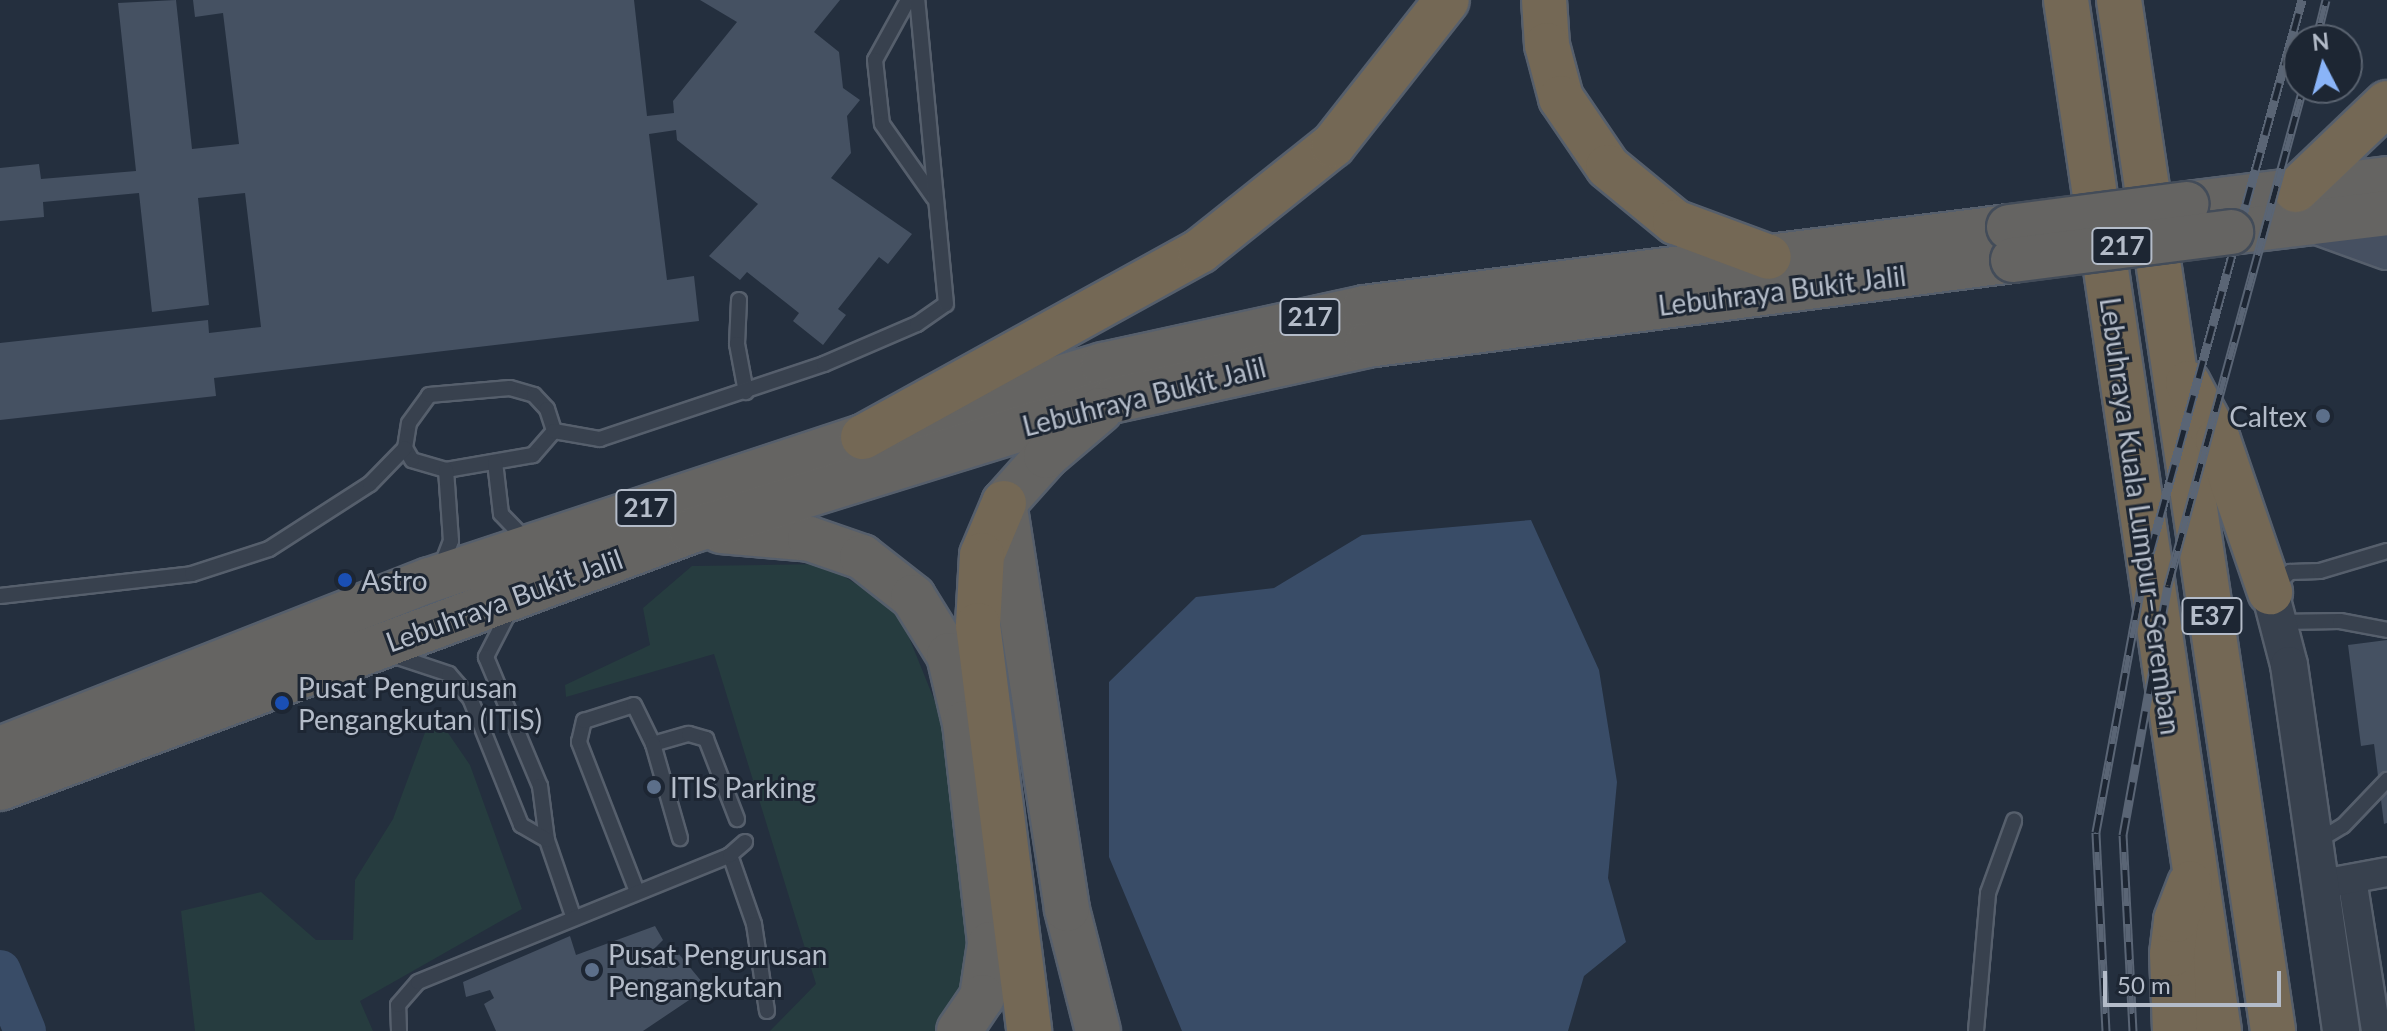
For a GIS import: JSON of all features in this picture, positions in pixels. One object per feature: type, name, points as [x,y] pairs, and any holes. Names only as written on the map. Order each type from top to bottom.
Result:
[{"type":"highway","points":[[863,437],[1200,251],[1333,145],[1447,0]]},
{"type":"highway","points":[[1544,0],[1547,45],[1561,98],[1608,167],[1675,222],[1769,257]]},
{"type":"highway","name":"Lebuhraya Kuala Lumpur–Seremban","points":[[2066,0],[2219,1031]]},
{"type":"highway","name":"Lebuhraya Kuala Lumpur–Seremban","points":[[2119,0],[2273,1031]]},
{"type":"highway","points":[[2304,206],[2387,103]]},
{"type":"highway","name":"Lebuhraya Bukit Jalil","points":[[0,788],[691,531],[1111,401],[1367,345],[2011,244],[2304,206],[2387,179]]},
{"type":"highway","name":"Lebuhraya Bukit Jalil","points":[[2304,206],[2387,213]]},
{"type":"highway","name":"Lebuhraya Bukit Jalil","points":[[0,749],[430,580],[863,437],[1103,365],[1285,321],[1769,257],[2011,244]]},
{"type":"highway","points":[[2174,365],[2203,404],[2274,607]]},
{"type":"highway","points":[[1029,1031],[978,625],[982,555],[1004,503],[1046,456],[1111,401]]},
{"type":"highway","points":[[1004,503],[1055,837],[1098,1031]]},
{"type":"highway","points":[[691,531],[810,539],[862,557],[913,597],[940,638],[961,695],[990,944],[982,997],[959,1031]]},
{"type":"highway","points":[[2175,1031],[2173,943],[2194,875]]},
{"type":"main road","points":[[2304,206],[2387,249]]},
{"type":"street","points":[[2274,607],[2315,843],[2336,881],[2376,1031]]},
{"type":"street","points":[[2336,881],[2387,872]]},
{"type":"street","points":[[2336,881],[2341,1031]]},
{"type":"lane","points":[[908,0],[875,60],[882,124],[936,201]]},
{"type":"lane","points":[[554,431],[600,439],[746,392],[880,342],[946,304],[917,0]]},
{"type":"lane","points":[[739,300],[737,344],[746,392]]},
{"type":"lane","points":[[0,596],[192,574],[269,549],[370,484],[405,448],[409,423],[429,395],[510,388],[534,395],[554,431]]},
{"type":"lane","points":[[405,448],[420,465],[446,470],[533,455],[554,431]]},
{"type":"lane","points":[[495,462],[505,521],[538,543]]},
{"type":"lane","points":[[430,580],[450,550],[446,470]]},
{"type":"lane","points":[[2387,551],[2320,571],[2290,572],[2274,607],[2387,630]]},
{"type":"lane","points":[[520,593],[486,657],[540,786],[547,840],[573,916]]},
{"type":"lane","points":[[370,650],[449,674],[470,698],[521,825],[547,840]]},
{"type":"lane","points":[[636,889],[579,742],[584,721],[634,705],[653,744],[680,838]]},
{"type":"lane","points":[[653,744],[689,734],[706,739],[737,819]]},
{"type":"lane","points":[[2315,843],[2343,826],[2387,780]]},
{"type":"lane","points":[[1976,1031],[1988,893],[2014,821]]},
{"type":"lane","points":[[399,1031],[398,1005],[418,982],[636,889],[730,855],[745,842]]},
{"type":"lane","points":[[730,855],[754,924],[767,1011]]},
{"type":"green space","points":[[824,564],[898,610],[942,719],[975,973],[939,1031],[770,1031],[816,984],[714,654],[566,697],[565,685],[650,645],[643,608],[692,566]]},
{"type":"green space","points":[[433,711],[470,765],[522,909],[360,1001],[373,1031],[195,1031],[181,911],[261,892],[316,940],[353,940],[355,880],[393,819]]},
{"type":"water","points":[[1531,520],[1599,670],[1617,782],[1608,878],[1626,942],[1584,976],[1568,1031],[1182,1031],[1109,857],[1109,682],[1196,597],[1274,588],[1362,535]]},
{"type":"building","points":[[176,0],[192,149],[239,144],[223,13],[195,17],[193,0],[634,0],[647,116],[674,113],[673,101],[737,22],[700,0],[840,0],[814,32],[839,52],[843,88],[860,100],[847,116],[851,153],[831,178],[912,234],[888,264],[879,257],[838,309],[846,315],[823,345],[793,321],[799,313],[747,272],[740,280],[709,256],[758,204],[677,140],[676,130],[649,134],[667,280],[694,276],[699,321],[214,378],[216,396],[0,420],[0,343],[208,320],[209,333],[261,327],[245,193],[198,198],[209,305],[152,312],[139,193],[43,202],[44,217],[0,221],[0,168],[39,164],[41,179],[136,171],[118,3]]},
{"type":"building","points":[[2387,640],[2387,823],[2384,824],[2374,744],[2361,746],[2348,645]]},
{"type":"building","name":"Pusat Pengurusan Pengangkutan","points":[[655,926],[663,940],[655,948],[664,957],[678,953],[707,988],[643,1031],[496,1031],[484,1004],[494,998],[490,990],[466,997],[463,982],[570,936],[576,955]]},
{"type":"waterway","points":[[0,971],[25,1031]]},
{"type":"railway","points":[[2106,1031],[2096,832],[2141,586],[2302,0]]},
{"type":"railway","points":[[2320,24],[2326,0]]},
{"type":"railway","points":[[2133,1031],[2123,835],[2168,585],[2299,104]]},
{"type":"place","name":"Caltex","points":[[2323,416]]},
{"type":"place","name":"Astro","points":[[345,580]]},
{"type":"place","name":"Pusat Pengurusan Pengangkutan (ITIS)","points":[[282,703]]},
{"type":"place","name":"ITIS Parking","points":[[654,787]]},
{"type":"place","name":"Pusat Pengurusan Pengangkutan","points":[[592,970]]}]
